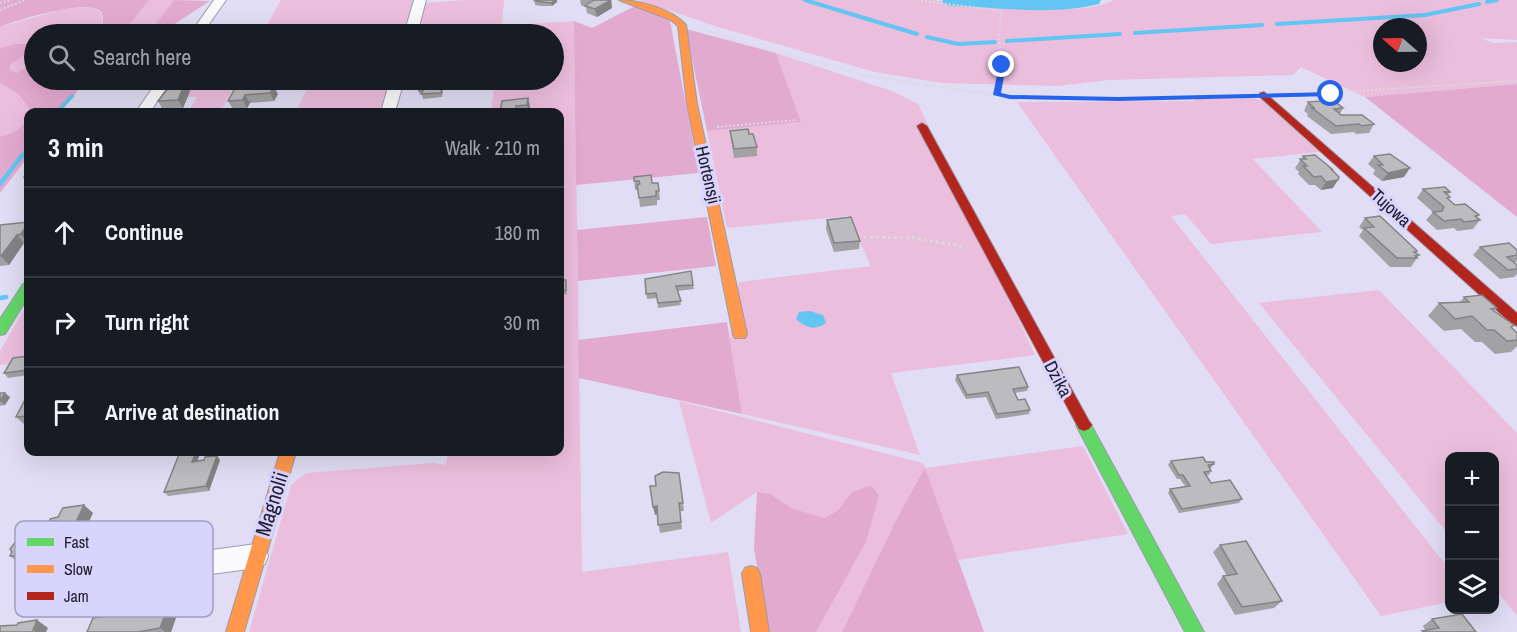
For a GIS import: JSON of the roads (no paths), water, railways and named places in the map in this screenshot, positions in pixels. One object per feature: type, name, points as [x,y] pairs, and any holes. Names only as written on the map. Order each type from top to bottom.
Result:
[{"type":"street","points":[[203,24],[220,0]]},
{"type":"street","points":[[413,24],[420,0]]},
{"type":"street","name":"Hortensji","points":[[623,0],[674,18],[682,25],[692,104],[740,334]]},
{"type":"street","points":[[146,108],[158,90]]},
{"type":"street","points":[[389,108],[394,90]]},
{"type":"street","name":"Tujowa","points":[[1264,95],[1517,321]]},
{"type":"street","name":"Dzika","points":[[922,126],[1195,632]]},
{"type":"street","points":[[0,330],[24,293]]},
{"type":"street","name":"Magnolii","points":[[235,632],[287,456]]},
{"type":"street","name":"Magnolii","points":[[213,562],[256,556]]},
{"type":"street","points":[[751,574],[760,632]]},
{"type":"water","points":[[810,311],[823,315],[826,323],[818,327],[811,327],[803,325],[796,319],[799,312]]},
{"type":"waterway","points":[[805,0],[917,34]]},
{"type":"waterway","points":[[951,0],[1058,4],[1092,0]]},
{"type":"waterway","points":[[1487,2],[1497,0]]},
{"type":"waterway","points":[[1277,24],[1425,15],[1479,4]]},
{"type":"waterway","points":[[1135,33],[1262,25]]},
{"type":"waterway","points":[[1007,41],[1120,34]]},
{"type":"waterway","points":[[927,37],[958,44],[995,42]]},
{"type":"waterway","points":[[61,108],[72,96]]},
{"type":"waterway","points":[[19,160],[24,153]]},
{"type":"waterway","points":[[0,184],[20,158]]},
{"type":"waterway","points":[[0,298],[6,297]]}]
